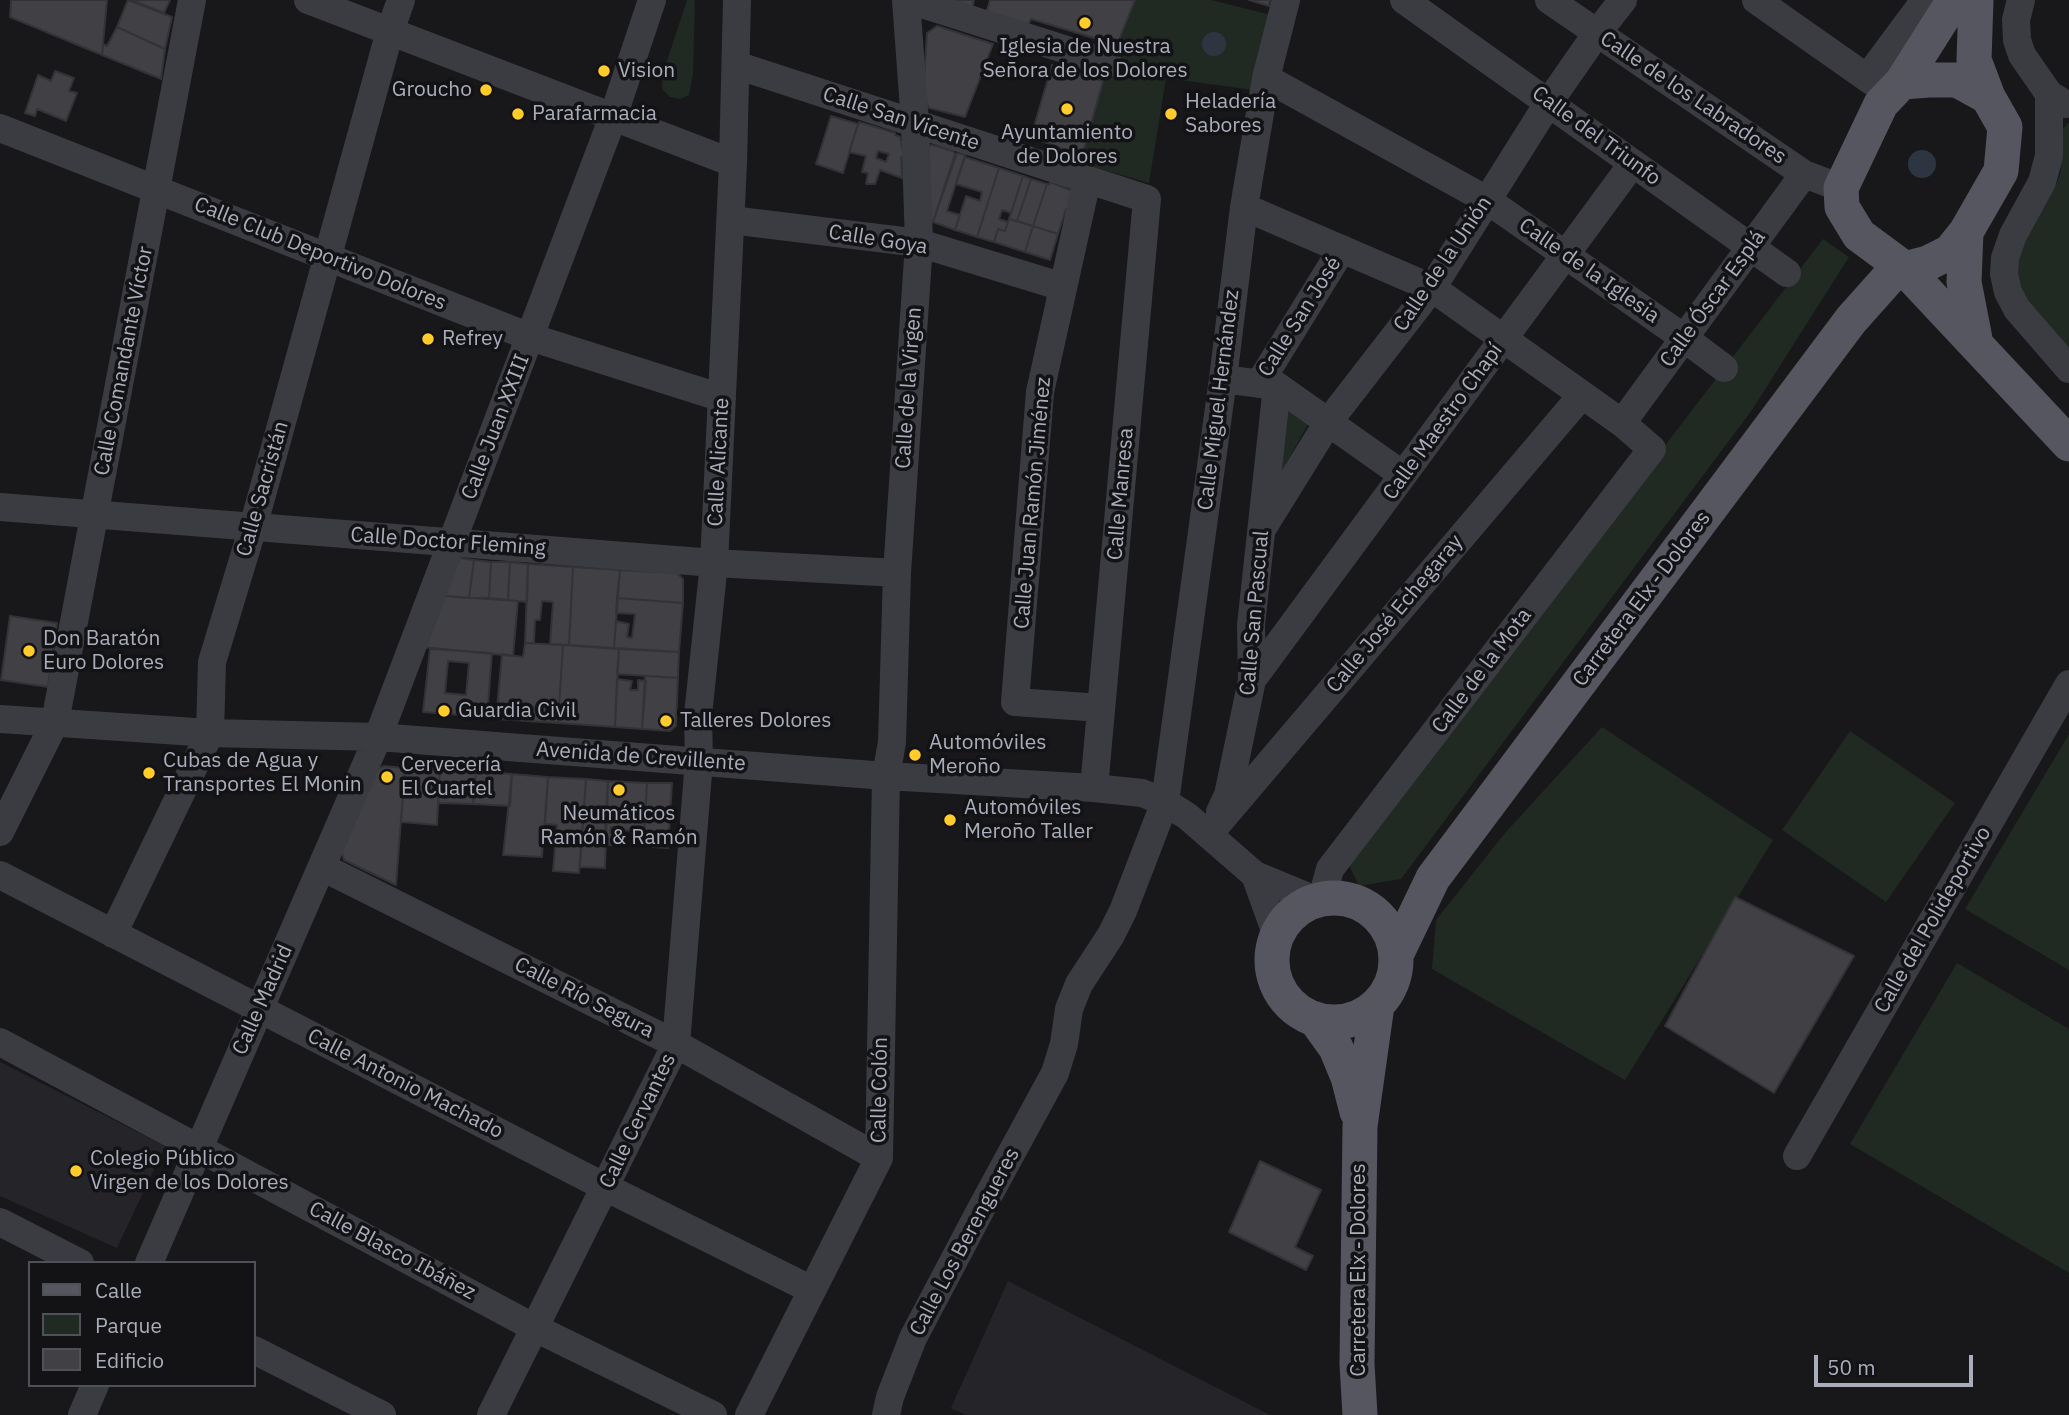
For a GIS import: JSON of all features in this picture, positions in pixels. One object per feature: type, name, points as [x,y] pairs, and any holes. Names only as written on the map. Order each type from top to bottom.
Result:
[{"type":"main road","points":[[1954,0],[1886,85],[1881,104],[1841,188],[1842,207],[1858,235],[1902,267],[2069,444]]},
{"type":"main road","points":[[1902,267],[1928,263],[1950,252],[1966,232],[2001,171],[2005,127],[1988,97],[1974,60],[1976,0]]},
{"type":"main road","points":[[1886,85],[1957,80],[1988,97]]},
{"type":"main road","points":[[1966,232],[1964,282],[1976,344]]},
{"type":"main road","points":[[1851,320],[1861,267],[1858,235]]},
{"type":"main road","name":"Carretera Elx - Dolores","points":[[1397,953],[1433,878],[1851,320],[1902,267]]},
{"type":"main road","name":"Carretera Elx - Dolores","points":[[1366,905],[1402,897],[1433,878]]},
{"type":"main road","points":[[1345,898],[1366,905],[1387,925],[1397,953],[1393,981],[1377,1005],[1359,1017],[1337,1022],[1316,1020],[1300,1012],[1287,1001],[1278,986],[1272,961],[1277,936],[1292,914],[1318,899],[1345,898]]},
{"type":"main road","name":"Carretera Elx - Dolores","points":[[1360,1415],[1357,1364],[1360,1126],[1377,1005]]},
{"type":"main road","name":"Carretera Elx - Dolores","points":[[1316,1020],[1336,1048],[1348,1077],[1360,1126]]},
{"type":"street","name":"Calle Comandante Víctor","points":[[0,832],[52,728],[192,0]]},
{"type":"street","points":[[308,0],[733,163]]},
{"type":"street","name":"Calle Sacristán","points":[[113,934],[210,733],[212,662],[253,527],[390,31],[401,0]]},
{"type":"street","name":"Calle Juan XXIII","points":[[378,737],[613,117],[652,0]]},
{"type":"street","name":"Calle Alicante","points":[[699,761],[698,715],[714,563],[731,220],[737,0]]},
{"type":"street","points":[[907,0],[977,10],[1108,63]]},
{"type":"street","name":"Calle de la Virgen","points":[[886,776],[892,742],[897,573],[919,243],[907,0]]},
{"type":"street","name":"Calle Miguel Hernández","points":[[1055,1073],[1064,1044],[1069,1009],[1079,984],[1111,935],[1123,911],[1166,802],[1244,207],[1266,78],[1286,0]]},
{"type":"street","name":"Calle del Triunfo","points":[[1404,0],[1787,273]]},
{"type":"street","name":"Calle de los Labradores","points":[[1549,0],[1804,174],[1841,188]]},
{"type":"street","name":"Calle de la Unión","points":[[1262,528],[1329,421],[1432,288],[1549,102],[1623,0]]},
{"type":"street","points":[[1756,0],[1886,85],[1925,0]]},
{"type":"street","points":[[2021,0],[2016,20],[2017,40],[2030,69],[2059,100],[2042,182],[2013,235],[2005,258],[2004,274],[2008,292],[2017,309],[2069,369]]},
{"type":"street","name":"Calle San Vicente","points":[[736,65],[1147,199]]},
{"type":"street","name":"Calle de la Iglesia","points":[[1266,78],[1487,200],[1724,368]]},
{"type":"street","name":"Calle Club Deportivo Dolores","points":[[0,128],[530,337],[722,398]]},
{"type":"street","name":"Calle Maestro Chapí","points":[[1252,680],[1633,163]]},
{"type":"street","name":"Calle Óscar Esplá","points":[[1622,424],[1804,174]]},
{"type":"street","name":"Calle Juan Ramón Jiménez","points":[[1087,180],[1040,392],[1015,702],[1101,708]]},
{"type":"street","name":"Calle Manresa","points":[[1094,788],[1147,199]]},
{"type":"street","points":[[1244,207],[1432,288],[1622,424]]},
{"type":"street","name":"Calle Goya","points":[[731,220],[919,243],[1063,288]]},
{"type":"street","name":"Calle San José","points":[[1268,385],[1342,249]]},
{"type":"street","points":[[1223,379],[1268,385],[1329,421],[1404,475]]},
{"type":"street","name":"Calle San Pascual","points":[[1209,834],[1228,795],[1252,680],[1251,625],[1262,528],[1268,385]]},
{"type":"street","name":"Calle José Echegaray","points":[[1209,834],[1582,395]]},
{"type":"street","name":"Calle de la Mota","points":[[1318,899],[1330,869],[1652,449],[1622,424]]},
{"type":"street","name":"Calle Doctor Fleming","points":[[0,507],[714,563],[897,573]]},
{"type":"street","name":"Calle del Polideportivo","points":[[1797,1156],[2069,684]]},
{"type":"street","name":"Avenida de Crevillente","points":[[0,719],[52,728],[378,737],[1142,793],[1166,802],[1187,816],[1255,875],[1318,899]]},
{"type":"street","points":[[0,733],[52,728]]},
{"type":"street","name":"Calle Madrid","points":[[150,1261],[378,737]]},
{"type":"street","name":"Calle Cervantes","points":[[491,1415],[676,1044],[699,761]]},
{"type":"street","name":"Calle Colón","points":[[749,1415],[879,1158],[886,776]]},
{"type":"street","name":"Calle Río Segura","points":[[322,867],[676,1044],[879,1158]]},
{"type":"street","name":"Calle Antonio Machado","points":[[0,875],[605,1187],[812,1290]]},
{"type":"street","name":"Avenida de Crevillente","points":[[1255,875],[1277,936]]},
{"type":"street","name":"Calle Blasco Ibáñez","points":[[0,1042],[535,1328],[713,1415]]},
{"type":"street","name":"Calle Los Berengueres","points":[[886,1415],[890,1397],[913,1338],[1055,1073]]},
{"type":"street","points":[[0,1222],[76,1261]]},
{"type":"street","points":[[256,1351],[382,1415]]},
{"type":"street","points":[[82,1415],[94,1387]]},
{"type":"shaded area","points":[[1214,32],[1223,35],[1226,44],[1223,53],[1214,56],[1205,53],[1202,44],[1205,35]]},
{"type":"shaded area","points":[[1922,150],[1932,154],[1936,164],[1932,174],[1922,178],[1912,174],[1908,164],[1912,154]]},
{"type":"shaded area","name":"Colegio Público Virgen de los Dolores","points":[[0,1062],[165,1146],[117,1248],[0,1196]]},
{"type":"shaded area","points":[[1008,1281],[1270,1415],[966,1415],[951,1408]]},
{"type":"green space","points":[[687,0],[695,0],[693,74],[689,95],[680,99],[670,97],[662,89],[663,73]]},
{"type":"green space","points":[[1135,0],[1211,0],[1271,15],[1253,90],[1166,78],[1149,183],[1080,163],[1103,81]]},
{"type":"green space","points":[[2069,122],[2069,351],[2028,303],[2019,283],[2017,262],[2021,245],[2057,183],[2061,171],[2063,129]]},
{"type":"green space","points":[[1823,239],[1849,257],[1752,410],[1401,879],[1359,886],[1347,861]]},
{"type":"green space","points":[[1284,400],[1311,419],[1269,494]]},
{"type":"green space","points":[[1602,727],[1773,840],[1625,1080],[1432,969],[1436,920],[1505,833]]},
{"type":"green space","points":[[1850,731],[1955,803],[1886,902],[1782,830]]},
{"type":"green space","points":[[2069,734],[2069,970],[1965,909]]},
{"type":"green space","points":[[1957,963],[2069,1029],[2069,1273],[1850,1144]]},
{"type":"building","points":[[11,0],[107,0],[102,55],[10,17]]},
{"type":"building","points":[[128,0],[172,17],[165,49],[117,27]]},
{"type":"building","points":[[132,0],[170,0],[164,13]]},
{"type":"building","points":[[944,0],[974,0],[972,8]]},
{"type":"building","name":"Iglesia de Nuestra Señora de los Dolores","points":[[990,0],[1135,0],[1117,45],[1031,19],[1027,27],[986,13]]},
{"type":"building","points":[[1249,0],[1270,0],[1269,6]]},
{"type":"building","points":[[937,26],[993,44],[965,117],[929,108],[923,96],[927,33]]},
{"type":"building","points":[[117,27],[165,49],[161,79],[102,55],[103,44],[107,46]]},
{"type":"building","name":"Ayuntamiento de Dolores","points":[[1052,65],[1103,81],[1080,163],[1061,157],[1063,149],[1031,137]]},
{"type":"building","points":[[55,71],[74,78],[69,91],[77,93],[66,121],[37,109],[35,116],[25,113],[38,75],[51,81]]},
{"type":"building","points":[[831,116],[858,124],[843,173],[816,164]]},
{"type":"building","points":[[859,122],[895,133],[900,137],[904,157],[901,157],[902,178],[880,170],[875,184],[866,184],[868,173],[862,172],[866,156],[849,152]],"holes":[[[878,151],[889,154],[886,162],[876,158]]]},
{"type":"building","points":[[932,145],[955,154],[933,222],[928,215],[922,149]]},
{"type":"building","points":[[957,153],[965,155],[947,211],[960,215],[955,230],[933,222]]},
{"type":"building","points":[[965,157],[999,168],[977,237],[955,230],[966,196],[980,201],[982,192],[956,184]]},
{"type":"building","points":[[999,168],[1023,176],[1011,213],[1002,210],[999,219],[1008,222],[1005,231],[998,229],[994,242],[977,237]]},
{"type":"building","points":[[1023,176],[1031,179],[1017,221],[1009,219]]},
{"type":"building","points":[[1031,179],[1047,184],[1033,226],[1017,221]]},
{"type":"building","points":[[1050,182],[1072,191],[1058,234],[1033,226]]},
{"type":"building","points":[[1009,219],[1033,226],[1025,252],[994,242],[998,229],[1005,231]]},
{"type":"building","points":[[1033,226],[1058,234],[1050,260],[1025,252]]},
{"type":"building","points":[[459,558],[474,560],[469,598],[444,596]]},
{"type":"building","points":[[474,560],[491,562],[489,598],[469,598]]},
{"type":"building","points":[[491,562],[510,562],[508,600],[489,598]]},
{"type":"building","points":[[510,562],[528,564],[527,602],[508,600]]},
{"type":"building","points":[[528,564],[573,567],[569,645],[550,644],[553,602],[542,601],[540,620],[535,620],[534,643],[525,643]]},
{"type":"building","points":[[573,567],[620,570],[614,648],[569,645]]},
{"type":"building","points":[[620,570],[677,573],[683,579],[683,603],[617,598]]},
{"type":"building","points":[[444,596],[518,601],[513,656],[422,647]]},
{"type":"building","points":[[617,598],[683,603],[679,652],[614,648],[616,621],[629,624],[627,637],[632,638],[635,614],[616,613]]},
{"type":"building","name":"Don Baratón Euro Dolores","points":[[10,616],[57,623],[48,687],[1,680]]},
{"type":"building","points":[[525,643],[563,645],[558,723],[496,719],[502,654],[523,657]]},
{"type":"building","points":[[563,645],[619,649],[615,727],[558,723]]},
{"type":"building","points":[[430,649],[492,653],[487,717],[423,712]],"holes":[[[448,661],[469,663],[466,695],[445,693]]]},
{"type":"building","points":[[619,649],[679,652],[678,678],[617,674]]},
{"type":"building","points":[[645,676],[678,678],[676,726],[670,731],[642,729]]},
{"type":"building","points":[[617,679],[632,681],[630,690],[638,690],[638,680],[646,681],[642,729],[615,727]]},
{"type":"building","points":[[384,766],[405,768],[396,885],[344,860],[341,850],[376,770]]},
{"type":"building","points":[[405,768],[440,769],[437,825],[401,822]]},
{"type":"building","points":[[440,769],[476,771],[473,804],[438,803]]},
{"type":"building","points":[[476,771],[512,774],[510,806],[473,804]]},
{"type":"building","points":[[512,774],[548,777],[542,857],[503,855]]},
{"type":"building","points":[[548,777],[586,779],[579,873],[553,871],[557,825],[545,824]]},
{"type":"building","points":[[586,779],[608,781],[605,868],[580,867]]},
{"type":"building","points":[[608,781],[647,783],[644,831],[616,830],[611,827],[614,845],[604,845]]},
{"type":"building","points":[[647,783],[672,783],[668,848],[653,847],[653,836],[644,837]]},
{"type":"building","points":[[1735,897],[1854,956],[1774,1093],[1665,1026]]},
{"type":"building","points":[[1260,1161],[1321,1190],[1295,1247],[1313,1256],[1306,1270],[1229,1232]]},
{"type":"place","name":"Iglesia de Nuestra Señora de los Dolores","points":[[1085,23]]},
{"type":"place","name":"Vision","points":[[604,71]]},
{"type":"place","name":"Groucho","points":[[486,90]]},
{"type":"place","name":"Ayuntamiento de Dolores","points":[[1067,109]]},
{"type":"place","name":"Parafarmacia","points":[[518,114]]},
{"type":"place","name":"Heladería Sabores","points":[[1171,114]]},
{"type":"place","name":"Refrey","points":[[428,339]]},
{"type":"place","name":"Don Baratón Euro Dolores","points":[[29,651]]},
{"type":"place","name":"Guardia Civil","points":[[444,711]]},
{"type":"place","name":"Talleres Dolores","points":[[666,721]]},
{"type":"place","name":"Automóviles Meroño","points":[[915,755]]},
{"type":"place","name":"Cubas de Agua y Transportes El Monin","points":[[149,773]]},
{"type":"place","name":"Cervecería El Cuartel","points":[[387,777]]},
{"type":"place","name":"Neumáticos Ramón & Ramón","points":[[619,790]]},
{"type":"place","name":"Automóviles Meroño Taller","points":[[950,820]]},
{"type":"place","name":"Colegio Público Virgen de los Dolores","points":[[76,1171]]}]
